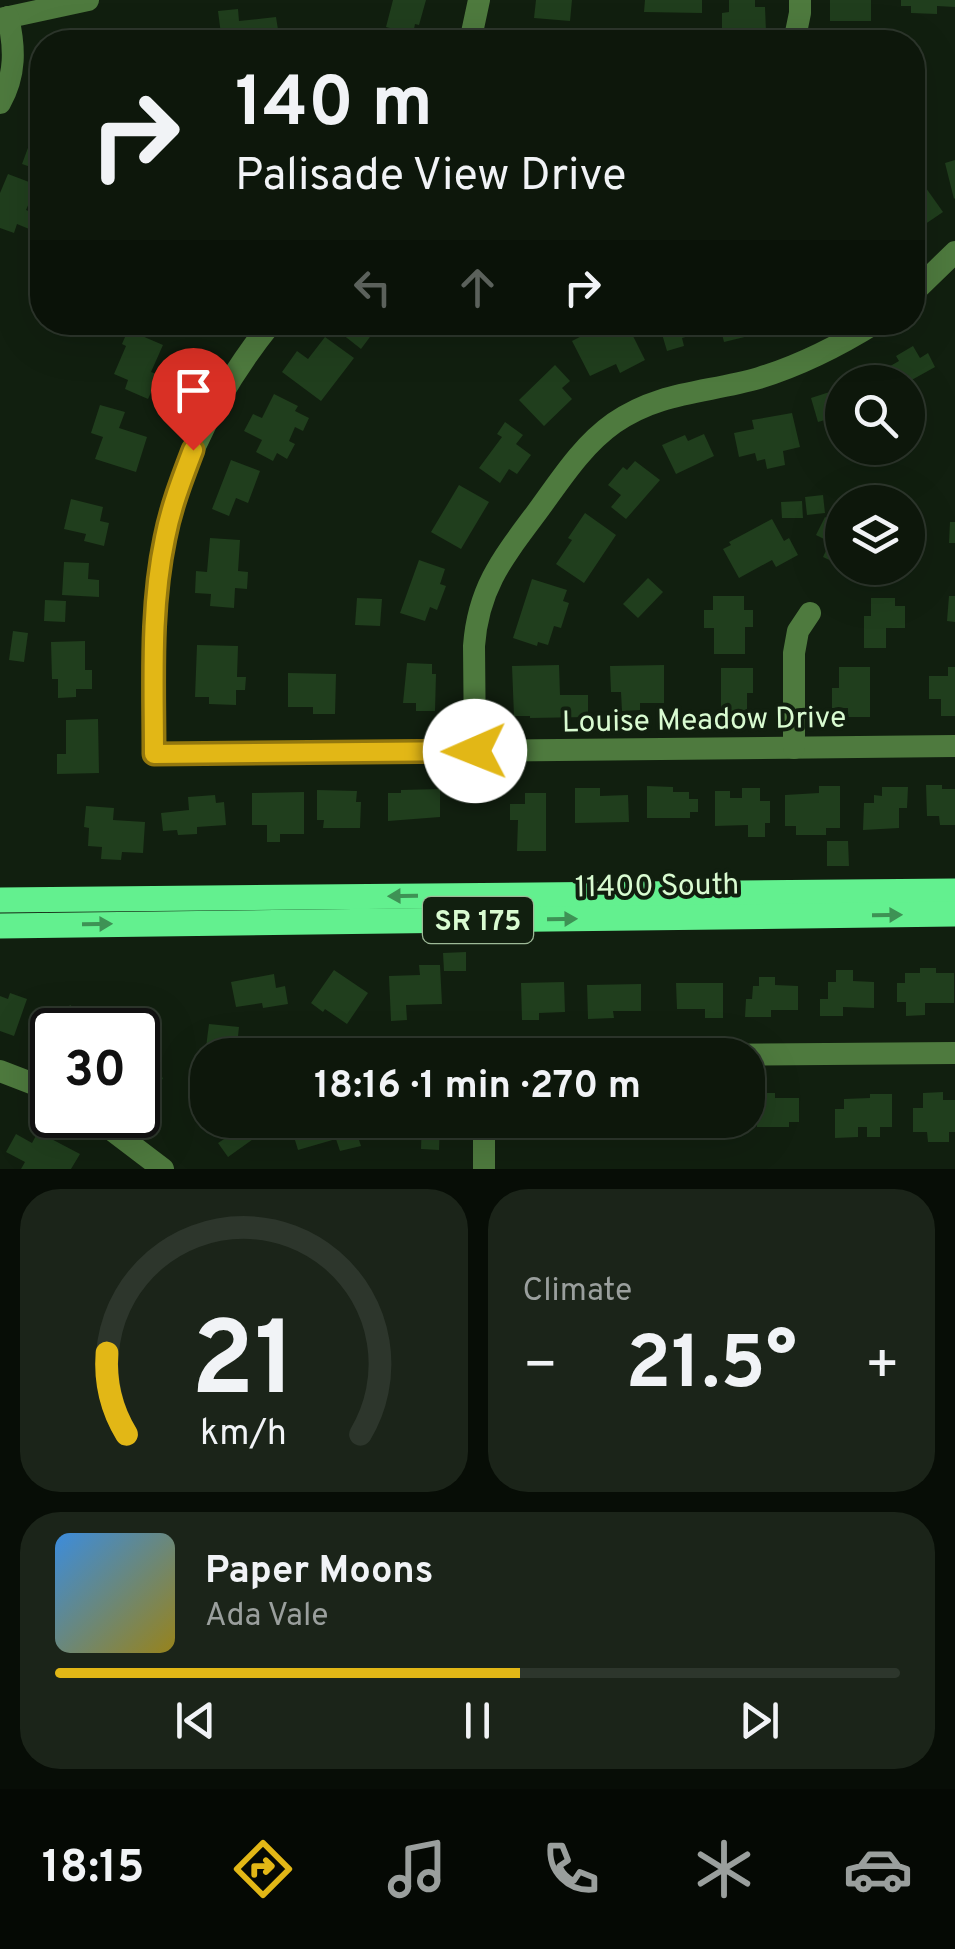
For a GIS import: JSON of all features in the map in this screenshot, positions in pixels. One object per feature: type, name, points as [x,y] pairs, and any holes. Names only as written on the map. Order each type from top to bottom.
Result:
[{"type":"main road","name":"11400 South","points":[[0,900],[955,891]]},
{"type":"main road","name":"11400 South","points":[[0,926],[955,914]]},
{"type":"street","points":[[0,103],[14,66],[14,50],[4,18],[88,0]]},
{"type":"street","points":[[473,30],[479,0]]},
{"type":"street","points":[[796,30],[800,0]]},
{"type":"street","points":[[925,281],[955,252]]},
{"type":"street","name":"Louise Meadow Drive","points":[[262,335],[212,409],[176,492],[158,584],[154,754],[955,746]]},
{"type":"street","points":[[475,751],[474,646],[483,596],[508,550],[588,446],[615,422],[646,404],[781,370],[855,335]]},
{"type":"street","points":[[794,748],[794,653],[798,631],[810,613]]},
{"type":"street","points":[[765,1054],[955,1052]]},
{"type":"street","points":[[0,1070],[30,1082]]},
{"type":"street","points":[[123,1138],[164,1169]]},
{"type":"street","points":[[484,1138],[484,1169]]},
{"type":"building","points":[[393,0],[426,0],[414,30],[386,27]]},
{"type":"building","points":[[536,0],[572,0],[570,21],[534,18]]},
{"type":"building","points":[[645,0],[702,0],[702,13],[644,12]]},
{"type":"building","points":[[729,0],[755,0],[755,7],[765,7],[766,30],[722,30],[722,13],[729,12]]},
{"type":"building","points":[[830,0],[871,0],[871,21],[830,21]]},
{"type":"building","points":[[901,0],[955,0],[955,7],[937,6],[937,14],[911,13],[911,6],[901,6]]},
{"type":"building","points":[[238,9],[239,21],[276,17],[278,30],[220,30],[218,11]]},
{"type":"building","points":[[30,142],[30,167],[22,164]]},
{"type":"building","points":[[955,160],[955,198],[954,199],[945,163]]},
{"type":"building","points":[[8,174],[30,182],[26,210],[30,212],[30,229],[17,224],[14,233],[0,228],[0,193]]},
{"type":"building","points":[[925,187],[943,212],[925,224]]},
{"type":"building","points":[[126,335],[140,335],[163,345],[151,372],[159,375],[148,399],[125,389],[128,380],[114,374],[126,346],[122,344]]},
{"type":"building","points":[[343,335],[371,335],[361,349]]},
{"type":"building","points":[[584,335],[632,335],[645,360],[620,373],[616,364],[590,376],[572,341]]},
{"type":"building","points":[[662,335],[692,335],[682,338],[684,346],[667,351]]},
{"type":"building","points":[[722,335],[752,335],[724,342]]},
{"type":"building","points":[[325,337],[354,358],[321,401],[282,372],[297,351],[308,359]]},
{"type":"building","points":[[913,346],[920,358],[928,353],[935,367],[925,373],[925,365],[892,365],[899,361],[896,356]]},
{"type":"building","points":[[555,365],[570,381],[562,388],[572,399],[544,426],[519,400]]},
{"type":"building","points":[[825,393],[825,420],[818,422],[811,398]]},
{"type":"building","points":[[274,394],[298,406],[295,411],[309,418],[303,431],[295,427],[289,441],[295,444],[287,459],[277,453],[273,461],[256,452],[262,440],[244,431],[253,414],[262,418]]},
{"type":"building","points":[[100,405],[125,412],[119,428],[147,437],[136,472],[95,459],[103,437],[91,433]]},
{"type":"building","points":[[792,413],[800,447],[783,451],[785,465],[767,469],[765,459],[757,461],[755,453],[739,457],[734,433],[754,429],[752,420]]},
{"type":"building","points":[[505,422],[523,435],[516,444],[531,455],[517,474],[509,469],[500,483],[479,468],[502,437],[497,434]]},
{"type":"building","points":[[704,434],[714,456],[676,474],[662,445],[685,435],[688,441]]},
{"type":"building","points":[[231,460],[260,471],[248,503],[236,498],[229,516],[212,509]]},
{"type":"building","points":[[635,461],[660,480],[626,519],[611,507],[621,495],[608,485],[623,467],[627,470]]},
{"type":"building","points":[[459,485],[489,502],[461,549],[431,532]]},
{"type":"building","points":[[823,495],[825,513],[807,515],[805,497]]},
{"type":"building","points":[[71,499],[103,507],[100,521],[109,523],[104,546],[84,541],[86,534],[64,529]]},
{"type":"building","points":[[802,501],[803,518],[782,518],[781,502]]},
{"type":"building","points":[[585,513],[616,535],[584,583],[556,564]]},
{"type":"building","points":[[825,517],[825,540],[816,535]]},
{"type":"building","points":[[772,519],[784,541],[789,538],[798,555],[776,567],[772,560],[739,578],[723,549]]},
{"type":"building","points":[[950,522],[955,522],[955,543],[949,543]]},
{"type":"building","points":[[210,538],[240,540],[238,571],[248,572],[247,589],[235,588],[234,608],[210,606],[211,594],[195,593],[196,571],[207,572]]},
{"type":"building","points":[[419,560],[445,569],[440,584],[446,586],[437,610],[430,607],[425,621],[400,613]]},
{"type":"building","points":[[64,562],[89,563],[88,579],[99,580],[99,597],[62,595]]},
{"type":"building","points":[[648,578],[663,592],[638,618],[623,604]]},
{"type":"building","points":[[532,579],[567,590],[563,601],[569,603],[561,628],[554,626],[548,645],[538,642],[537,646],[513,638]]},
{"type":"building","points":[[713,596],[744,596],[744,610],[753,610],[753,627],[745,627],[745,654],[714,654],[714,628],[704,628],[704,610],[713,610]]},
{"type":"building","points":[[949,596],[955,596],[955,622],[947,621]]},
{"type":"building","points":[[357,598],[382,599],[380,626],[355,625]]},
{"type":"building","points":[[871,598],[895,598],[895,606],[905,606],[905,628],[886,628],[886,648],[864,648],[864,616],[871,616]]},
{"type":"building","points":[[45,600],[66,601],[65,622],[44,621]]},
{"type":"building","points":[[13,631],[28,633],[24,662],[9,660]]},
{"type":"building","points":[[85,641],[85,670],[92,670],[92,689],[76,689],[76,697],[58,698],[58,679],[52,679],[51,642]]},
{"type":"building","points":[[197,645],[238,646],[237,677],[246,677],[245,690],[236,690],[236,705],[209,704],[209,697],[195,697]]},
{"type":"building","points":[[407,663],[432,664],[432,674],[436,674],[435,711],[416,711],[416,703],[403,703]]},
{"type":"building","points":[[559,665],[560,695],[588,695],[588,717],[514,716],[512,666]]},
{"type":"building","points":[[664,665],[664,703],[640,703],[640,710],[622,711],[621,692],[611,692],[610,666]]},
{"type":"building","points":[[839,667],[870,667],[870,717],[848,717],[848,708],[832,708],[832,688],[839,688]]},
{"type":"building","points":[[948,667],[955,667],[955,716],[941,716],[941,699],[929,699],[929,676],[948,676]]},
{"type":"building","points":[[721,668],[753,668],[753,693],[747,693],[747,719],[721,718]]},
{"type":"building","points":[[288,673],[336,674],[335,714],[313,714],[313,707],[288,707]]},
{"type":"building","points":[[98,719],[99,773],[57,774],[57,754],[66,754],[66,720]]},
{"type":"building","points":[[926,785],[955,789],[955,825],[940,825],[939,816],[927,816]]},
{"type":"building","points":[[647,786],[689,792],[689,799],[698,799],[698,812],[690,812],[690,818],[647,818]]},
{"type":"building","points":[[819,786],[840,786],[840,828],[826,828],[826,835],[796,835],[796,826],[785,826],[785,795],[819,793]]},
{"type":"building","points":[[882,787],[908,787],[907,808],[899,808],[899,828],[863,830],[864,803],[874,803],[874,795],[882,796]]},
{"type":"building","points":[[575,788],[600,788],[600,796],[628,795],[629,822],[575,823]]},
{"type":"building","points":[[742,788],[760,788],[760,801],[770,801],[770,823],[765,823],[765,837],[748,837],[748,825],[715,826],[715,791],[730,791],[730,798],[742,798]]},
{"type":"building","points":[[440,789],[440,817],[388,821],[388,793]]},
{"type":"building","points":[[317,790],[357,791],[356,802],[361,802],[360,828],[323,828],[324,820],[317,820]]},
{"type":"building","points":[[304,792],[304,834],[280,834],[280,842],[267,842],[267,825],[252,825],[252,793]]},
{"type":"building","points":[[525,793],[546,793],[546,851],[517,851],[518,820],[510,820],[510,804],[525,804]]},
{"type":"building","points":[[215,795],[216,803],[224,802],[226,825],[197,827],[197,834],[163,831],[161,813],[189,810],[188,797]]},
{"type":"building","points":[[86,806],[114,808],[113,820],[145,822],[143,853],[122,852],[121,860],[101,859],[102,847],[88,846],[89,828],[84,827]]},
{"type":"building","points":[[827,841],[848,841],[849,866],[827,866]]},
{"type":"building","points":[[466,952],[466,971],[444,971],[443,953]]},
{"type":"building","points":[[419,965],[440,965],[442,1004],[406,1005],[407,1020],[391,1021],[389,976],[420,975]]},
{"type":"building","points":[[920,968],[954,973],[954,1003],[925,1003],[925,1015],[906,1016],[906,1002],[897,1002],[897,983],[905,983],[905,973],[920,973]]},
{"type":"building","points":[[334,970],[368,993],[347,1024],[311,1003]]},
{"type":"building","points":[[836,970],[853,970],[853,981],[874,982],[874,1008],[843,1007],[843,1016],[820,1016],[820,999],[828,999],[828,982],[836,982]]},
{"type":"building","points":[[274,974],[276,988],[285,986],[288,1004],[236,1007],[231,982]]},
{"type":"building","points":[[759,977],[775,977],[775,985],[798,986],[798,1010],[771,1010],[771,1017],[745,1017],[746,999],[752,999]]},
{"type":"building","points":[[564,982],[565,1012],[539,1013],[539,1020],[522,1020],[521,983]]},
{"type":"building","points":[[676,983],[723,983],[723,1018],[705,1018],[705,1009],[677,1009]]},
{"type":"building","points":[[641,984],[641,1011],[613,1011],[614,1018],[588,1019],[587,985]]},
{"type":"building","points":[[10,993],[27,999],[14,1036],[0,1031],[0,996],[8,999]]},
{"type":"building","points":[[209,1024],[239,1027],[238,1038],[207,1038]]},
{"type":"building","points":[[943,1092],[943,1100],[955,1100],[955,1132],[949,1132],[949,1142],[928,1142],[927,1132],[913,1132],[913,1108],[923,1108],[923,1093]]},
{"type":"building","points":[[765,1093],[775,1093],[775,1098],[799,1098],[799,1122],[789,1122],[789,1127],[765,1127]]},
{"type":"building","points":[[870,1094],[892,1094],[892,1127],[880,1127],[880,1137],[867,1137],[867,1127],[858,1127],[858,1137],[835,1138],[835,1109],[844,1109],[844,1099],[870,1098]]},
{"type":"building","points":[[16,1134],[32,1143],[35,1138],[49,1138],[80,1154],[71,1169],[21,1169],[25,1162],[6,1152]]},
{"type":"building","points":[[226,1138],[255,1138],[228,1157],[218,1143]]},
{"type":"building","points":[[294,1138],[358,1138],[361,1146],[340,1151],[336,1139],[298,1150]]},
{"type":"building","points":[[421,1138],[439,1138],[439,1150],[421,1149]]},
{"type":"route","points":[[193,450],[176,492],[158,584],[154,754],[475,751]]}]
